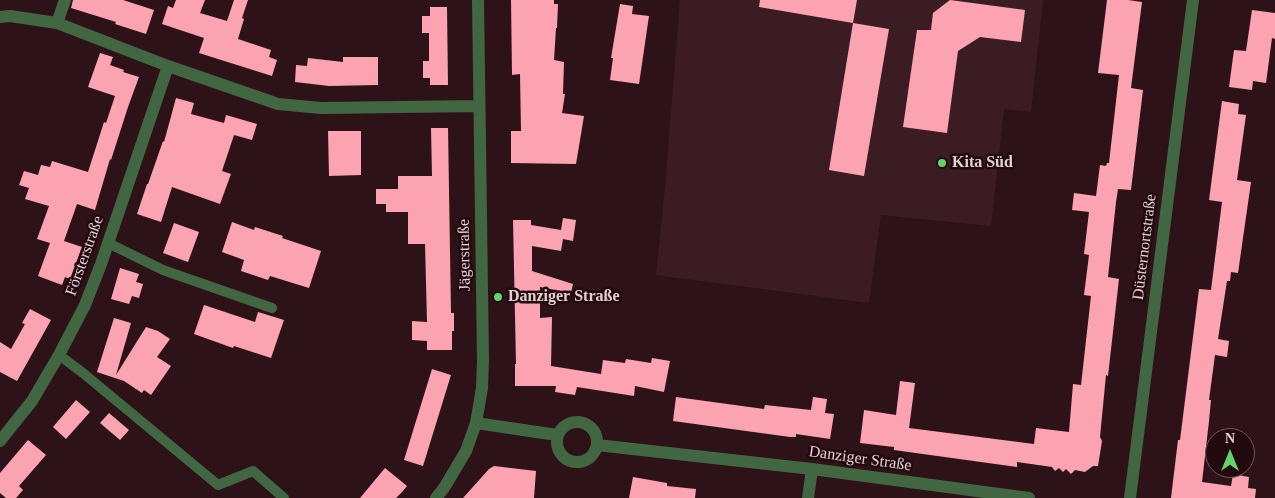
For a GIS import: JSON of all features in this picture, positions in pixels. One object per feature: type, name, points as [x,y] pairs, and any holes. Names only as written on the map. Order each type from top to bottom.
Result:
[{"type":"street","points":[[57,23],[65,0]]},
{"type":"street","name":"Jägerstraße","points":[[436,498],[466,451],[476,423],[482,388],[478,0]]},
{"type":"street","name":"Düsternortstraße","points":[[1130,498],[1193,0]]},
{"type":"street","points":[[0,17],[10,16],[57,23],[168,66],[278,104],[321,108],[479,106]]},
{"type":"street","name":"Försterstraße","points":[[0,441],[32,401],[85,305],[168,66]]},
{"type":"street","points":[[571,422],[584,423],[594,432],[597,445],[594,454],[585,460],[574,462],[563,456],[557,445],[558,435],[564,426],[571,422]]},
{"type":"street","points":[[476,423],[558,435]]},
{"type":"street","name":"Danziger Straße","points":[[597,445],[812,469],[1029,498]]},
{"type":"street","points":[[808,498],[812,469]]},
{"type":"lane","points":[[108,243],[163,270],[272,308]]},
{"type":"lane","points":[[59,355],[218,484],[253,471],[284,498]]},
{"type":"shaded area","points":[[680,0],[1043,0],[1031,112],[1004,109],[991,226],[881,215],[869,303],[656,275]]},
{"type":"building","points":[[73,0],[123,0],[154,10],[146,34],[115,24],[116,22],[71,8]]},
{"type":"building","points":[[176,0],[205,0],[200,13],[227,21],[234,0],[248,0],[238,39],[271,50],[269,57],[277,60],[272,76],[199,53],[204,38],[162,24],[168,6],[173,8]]},
{"type":"building","points":[[511,0],[554,0],[554,4],[558,4],[554,60],[564,62],[563,94],[565,94],[562,113],[584,116],[576,164],[511,163],[511,131],[521,131],[520,74],[512,75]]},
{"type":"building","points":[[760,0],[857,0],[853,23],[759,7]]},
{"type":"building","points":[[950,0],[1025,10],[1021,42],[980,37],[958,51],[947,133],[903,127],[917,30],[931,30],[933,13]]},
{"type":"building","points":[[1107,0],[1142,2],[1131,88],[1143,90],[1131,190],[1118,189],[1116,202],[1108,277],[1119,279],[1108,376],[1106,375],[1100,437],[1102,441],[1098,466],[1093,466],[1085,472],[1075,470],[1071,474],[1066,469],[1063,472],[1059,468],[1055,471],[1052,467],[1017,462],[1017,467],[894,450],[894,447],[860,443],[864,410],[896,415],[900,381],[915,383],[909,428],[1034,444],[1036,428],[1069,432],[1073,384],[1081,385],[1091,296],[1084,295],[1089,255],[1084,254],[1089,212],[1072,210],[1074,193],[1096,196],[1100,165],[1106,166],[1109,163],[1119,75],[1098,73]]},
{"type":"building","points":[[620,4],[633,6],[632,14],[649,16],[639,84],[610,80],[613,58],[611,58]]},
{"type":"building","points":[[430,7],[447,7],[448,85],[430,85],[430,78],[423,78],[423,61],[429,61],[429,33],[422,33],[422,16],[430,16]]},
{"type":"building","points":[[1252,10],[1275,13],[1275,39],[1272,38],[1266,83],[1253,81],[1252,90],[1229,87],[1234,50],[1246,51]]},
{"type":"building","points":[[853,23],[889,29],[864,176],[829,170]]},
{"type":"building","points":[[100,53],[113,57],[110,65],[139,77],[110,159],[95,210],[77,204],[64,241],[82,247],[70,279],[65,277],[62,285],[38,276],[50,243],[37,239],[49,206],[25,199],[29,188],[19,185],[24,171],[38,175],[41,165],[50,167],[52,161],[88,172],[104,122],[106,123],[115,96],[88,87]]},
{"type":"building","points":[[343,57],[378,57],[378,85],[329,86],[295,82],[296,65],[307,66],[308,58],[343,62]]},
{"type":"building","points":[[176,98],[194,103],[191,114],[224,123],[226,115],[257,124],[252,140],[234,135],[222,171],[231,174],[220,204],[172,187],[161,222],[137,214],[164,142]]},
{"type":"building","points":[[1222,101],[1239,104],[1238,114],[1246,115],[1237,180],[1251,182],[1238,273],[1231,272],[1230,281],[1227,281],[1218,339],[1229,341],[1227,357],[1215,355],[1209,400],[1211,400],[1208,428],[1205,428],[1202,482],[1231,486],[1232,478],[1249,478],[1248,488],[1256,489],[1255,498],[1171,498],[1199,289],[1211,290],[1222,202],[1209,200]]},
{"type":"building","points":[[431,128],[448,128],[451,313],[454,313],[452,350],[427,350],[427,341],[412,340],[412,321],[427,322],[425,244],[408,244],[408,212],[386,212],[386,204],[376,204],[376,189],[398,189],[398,176],[432,176]]},
{"type":"building","points":[[328,131],[361,131],[361,175],[329,176]]},
{"type":"building","points":[[563,218],[576,220],[573,241],[563,239],[561,251],[532,246],[532,271],[573,284],[571,293],[540,287],[540,318],[552,317],[551,366],[601,374],[603,360],[625,363],[626,359],[651,363],[652,358],[670,361],[664,392],[635,386],[634,396],[577,387],[575,395],[555,392],[556,386],[515,386],[513,220],[531,220],[531,225],[561,230]]},
{"type":"building","points":[[232,222],[254,230],[255,227],[283,236],[282,238],[321,251],[309,288],[270,276],[268,280],[241,271],[244,260],[222,252]]},
{"type":"building","points":[[174,223],[199,232],[188,262],[163,253]]},
{"type":"building","points":[[120,268],[139,274],[136,282],[143,284],[139,298],[132,296],[129,304],[111,299]]},
{"type":"building","points":[[204,305],[255,322],[258,312],[284,320],[271,358],[234,346],[233,348],[194,334]]},
{"type":"building","points":[[30,309],[51,320],[17,381],[0,372],[0,342],[11,349],[25,324],[22,323]]},
{"type":"building","points":[[114,318],[131,323],[116,375],[146,327],[158,331],[170,339],[157,357],[171,366],[151,395],[144,390],[142,393],[124,381],[97,372]]},
{"type":"building","points":[[432,369],[451,375],[423,466],[404,460]]},
{"type":"building","points":[[676,397],[764,409],[765,405],[811,410],[813,397],[827,399],[825,413],[834,414],[830,439],[796,434],[796,437],[790,437],[673,421]]},
{"type":"building","points":[[76,400],[90,412],[66,439],[53,427]]},
{"type":"building","points":[[109,413],[129,430],[120,440],[100,423]]},
{"type":"building","points":[[28,440],[46,455],[19,486],[23,490],[16,498],[6,498],[0,493],[0,473]]},
{"type":"building","points":[[494,466],[536,471],[534,498],[463,498],[489,469]]},
{"type":"building","points":[[385,468],[407,486],[396,498],[360,498]]},
{"type":"building","points":[[633,477],[667,483],[667,486],[696,489],[695,498],[629,498]]},
{"type":"place","name":"Kita Süd","points":[[942,163]]},
{"type":"place","name":"Danziger Straße","points":[[498,297]]}]
